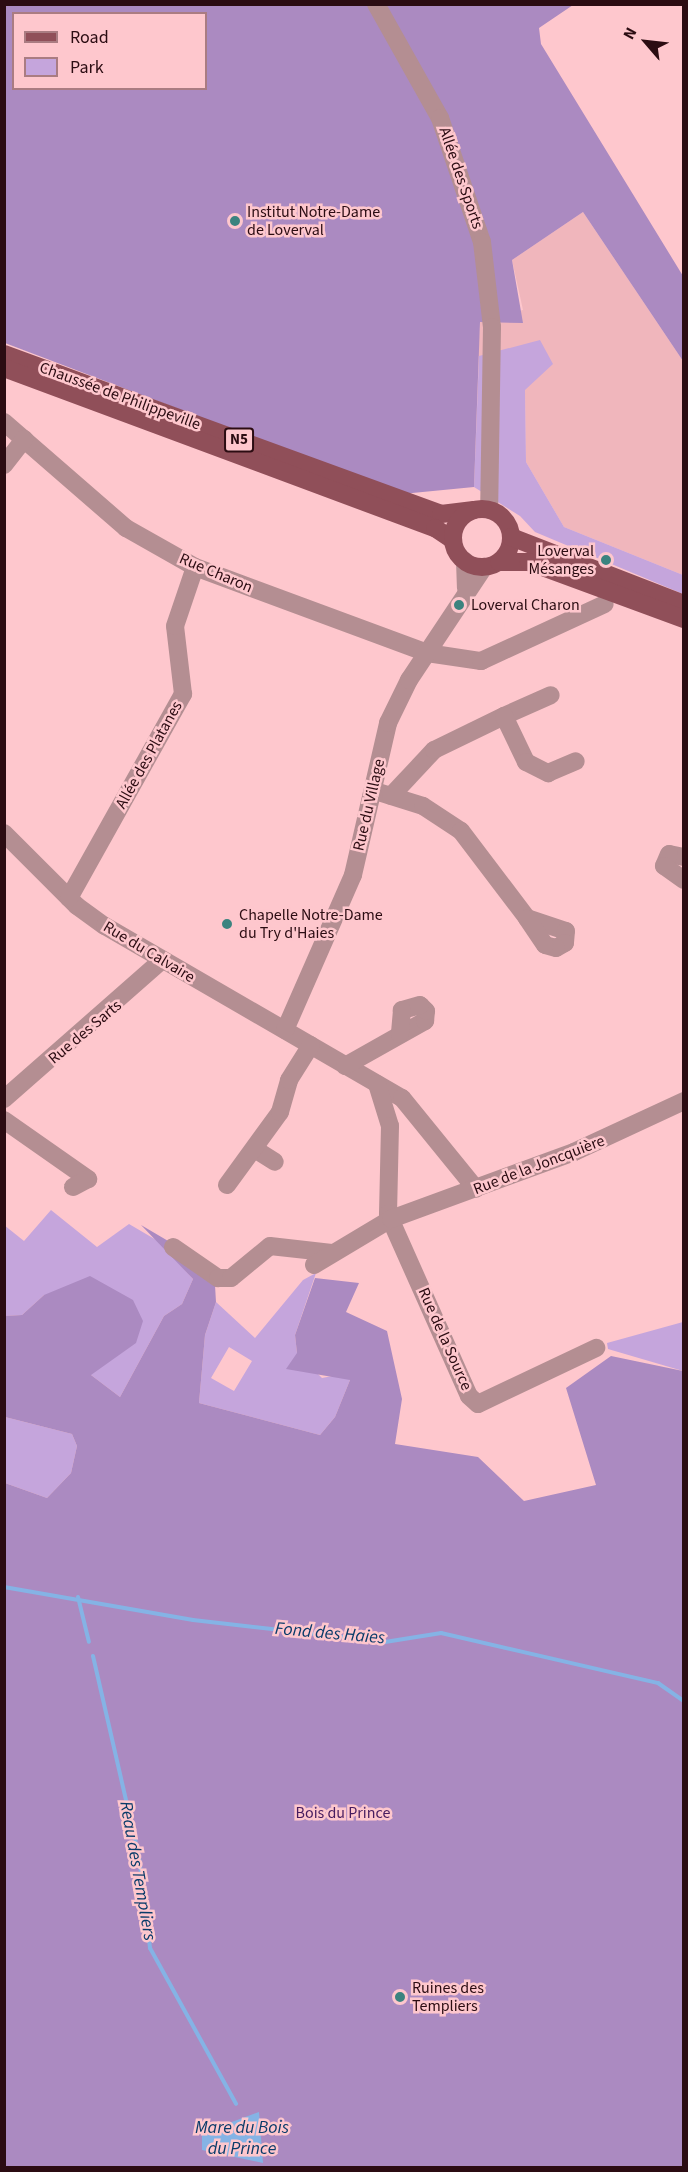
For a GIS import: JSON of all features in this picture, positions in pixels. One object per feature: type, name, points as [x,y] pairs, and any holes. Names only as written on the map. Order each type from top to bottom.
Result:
[{"type":"main road","name":"Chaussée de Philippeville","points":[[4,354],[441,514],[482,510]]},
{"type":"main road","name":"Chaussée de Philippeville","points":[[4,368],[435,528],[453,540]]},
{"type":"main road","points":[[684,604],[511,537],[505,520],[482,510],[457,525],[453,540],[465,561],[491,565],[529,562],[684,619]]},
{"type":"main road","points":[[491,565],[511,537]]},
{"type":"street","name":"Allée des Sports","points":[[376,4],[440,118],[482,242],[492,327],[482,510]]},
{"type":"street","name":"Rue Charon","points":[[4,422],[126,528],[195,567],[427,653],[481,661],[606,604]]},
{"type":"street","points":[[4,465],[24,439]]},
{"type":"street","points":[[465,561],[466,588]]},
{"type":"street","name":"Rue du Village","points":[[285,1030],[353,875],[383,793],[388,723],[466,588],[491,565]]},
{"type":"street","name":"Allée des Platanes","points":[[69,897],[183,694],[176,626],[195,567]]},
{"type":"street","points":[[383,793],[434,750],[551,695]]},
{"type":"street","points":[[504,716],[526,762],[548,773],[576,761]]},
{"type":"street","points":[[383,793],[423,806],[461,831],[527,918]]},
{"type":"street","name":"Rue du Calvaire","points":[[4,833],[69,897],[161,961],[377,1084],[418,1113],[476,1189]]},
{"type":"street","points":[[684,857],[669,854],[664,866],[684,880]]},
{"type":"street","name":"Rue des Sarts","points":[[4,1099],[161,961]]},
{"type":"street","points":[[345,1066],[400,1034]]},
{"type":"street","points":[[226,1185],[256,1149],[280,1112],[289,1080],[311,1045]]},
{"type":"street","points":[[314,1265],[392,1219],[386,1202],[390,1126],[377,1084]]},
{"type":"street","name":"Rue de la Joncquière","points":[[392,1219],[584,1149],[684,1101]]},
{"type":"street","points":[[4,1120],[88,1179],[73,1187]]},
{"type":"street","points":[[256,1149],[275,1162]]},
{"type":"street","name":"Rue de la Source","points":[[392,1219],[469,1396],[478,1404],[596,1348]]},
{"type":"street","points":[[173,1246],[218,1278],[231,1278],[270,1246],[332,1253]]},
{"type":"shaded area","name":"Institut Notre-Dame de Loverval","points":[[4,5],[366,5],[479,338],[480,321],[523,310],[512,260],[583,212],[683,361],[683,575],[564,527],[526,462],[525,390],[479,356],[5,338]]},
{"type":"green space","name":"Institut Notre-Dame de Loverval","points":[[4,5],[573,5],[539,28],[541,44],[683,276],[683,361],[583,212],[512,260],[523,323],[480,322],[474,487],[402,494],[5,343]]},
{"type":"green space","points":[[540,340],[553,364],[525,390],[526,462],[564,527],[683,575],[683,594],[535,532],[520,516],[474,487],[479,356]]},
{"type":"green space","points":[[51,1210],[97,1247],[129,1224],[158,1241],[193,1279],[182,1304],[164,1316],[120,1397],[91,1375],[44,1295],[22,1315],[5,1316],[4,1225],[24,1241]]},
{"type":"green space","name":"Bois du Prince","points":[[141,1225],[214,1268],[216,1302],[205,1335],[199,1403],[320,1435],[335,1417],[350,1380],[286,1369],[297,1353],[295,1335],[315,1278],[359,1283],[346,1312],[387,1331],[402,1399],[395,1444],[478,1457],[524,1501],[596,1485],[566,1388],[611,1356],[683,1371],[683,2167],[5,2167],[5,1483],[47,1498],[71,1473],[77,1446],[72,1434],[5,1417],[4,1316],[22,1315],[44,1295],[90,1276],[133,1300],[143,1321],[136,1343],[91,1375],[120,1397],[164,1316],[182,1304],[193,1279]]},
{"type":"green space","points":[[316,1273],[295,1335],[297,1353],[322,1378],[343,1374],[350,1380],[335,1417],[320,1435],[199,1403],[205,1335],[216,1302],[255,1338],[303,1280]],"holes":[[[229,1347],[252,1361],[234,1391],[211,1378]]]},
{"type":"green space","points":[[683,1322],[683,1371],[608,1349],[607,1343]]},
{"type":"green space","points":[[5,1417],[72,1434],[77,1446],[71,1473],[47,1498],[5,1483]]},
{"type":"water","name":"Mare du Bois du Prince","points":[[259,2112],[263,2163],[202,2150],[202,2133]]},
{"type":"waterway","name":"Fond des Haies","points":[[4,1587],[193,1620],[385,1642],[441,1633],[658,1683],[684,1701]]},
{"type":"waterway","name":"Reau des Templiers","points":[[78,1597],[89,1642]]},
{"type":"waterway","name":"Reau des Templiers","points":[[93,1656],[139,1857],[150,1948],[236,2104]]},
{"type":"place","name":"Institut Notre-Dame de Loverval","points":[[235,221]]},
{"type":"place","name":"Loverval Mésanges","points":[[606,560]]},
{"type":"place","name":"Loverval Charon","points":[[459,605]]},
{"type":"place","name":"Chapelle Notre-Dame du Try d'Haies","points":[[227,924]]},
{"type":"place","name":"Ruines des Templiers","points":[[400,1997]]}]
